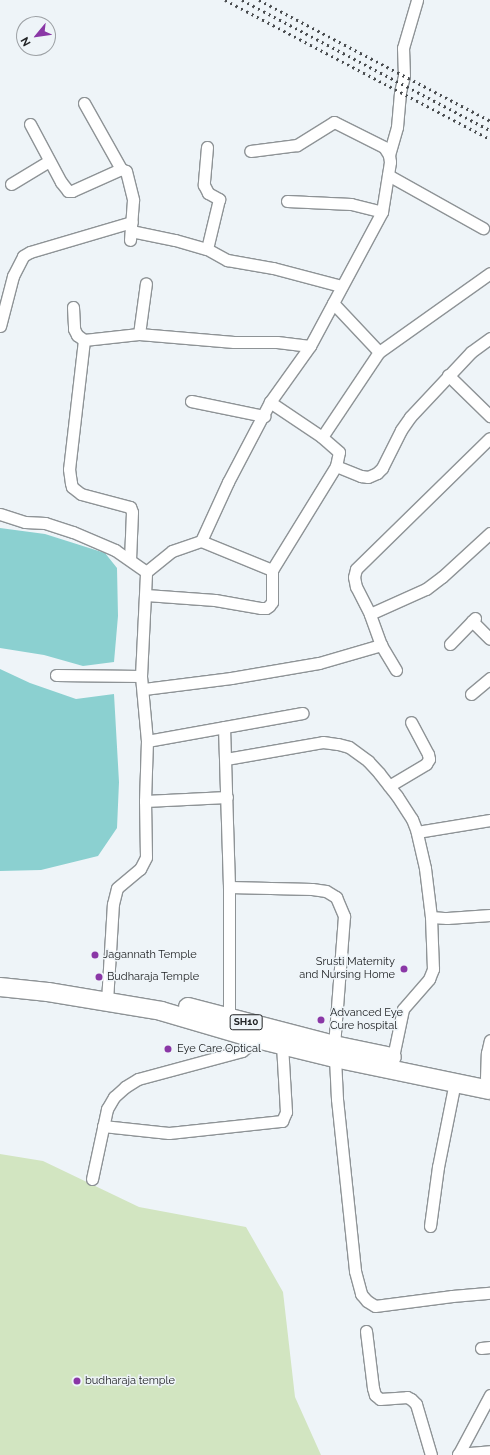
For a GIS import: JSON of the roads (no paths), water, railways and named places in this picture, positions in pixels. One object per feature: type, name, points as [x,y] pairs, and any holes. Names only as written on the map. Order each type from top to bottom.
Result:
[{"type":"main road","name":"SH10","points":[[0,977],[107,996],[282,1045],[334,1052],[393,1057],[489,1082]]},
{"type":"main road","name":"SH10","points":[[0,987],[107,996],[131,994],[229,1017],[334,1052],[455,1082],[489,1082]]},
{"type":"street","points":[[201,541],[228,482],[270,402],[310,346],[382,212],[388,175],[389,155],[397,127],[400,92],[404,76],[403,48],[417,0]]},
{"type":"street","points":[[84,103],[121,169],[126,171],[133,200],[131,231]]},
{"type":"street","points":[[250,151],[297,145],[334,122],[384,147],[389,155]]},
{"type":"street","points":[[30,124],[68,191],[72,191],[121,169]]},
{"type":"street","points":[[207,147],[204,185],[208,193],[219,199],[207,249]]},
{"type":"street","points":[[11,184],[50,161]]},
{"type":"street","points":[[388,175],[483,228]]},
{"type":"street","points":[[287,201],[351,204],[382,212]]},
{"type":"street","points":[[0,326],[13,276],[23,256],[30,252],[131,231],[207,249],[227,260],[273,268],[341,286]]},
{"type":"street","points":[[322,437],[379,352],[490,273]]},
{"type":"street","points":[[139,334],[146,284]]},
{"type":"street","points":[[333,303],[379,352]]},
{"type":"street","points":[[73,307],[74,329],[77,335],[84,340],[139,334],[234,342],[277,342],[310,346]]},
{"type":"street","points":[[336,466],[361,476],[368,477],[377,473],[382,468],[405,424],[448,375],[471,352],[490,338]]},
{"type":"street","points":[[84,340],[69,469],[72,488],[81,494],[130,507],[132,512],[130,559]]},
{"type":"street","points":[[448,375],[485,402],[490,416]]},
{"type":"street","points":[[191,401],[264,416]]},
{"type":"street","points":[[146,595],[215,600],[266,608],[272,602],[272,570],[336,466],[338,451],[322,437],[270,402]]},
{"type":"street","points":[[396,670],[382,646],[370,614],[356,587],[354,576],[356,569],[490,438]]},
{"type":"street","points":[[0,514],[25,522],[45,523],[74,532],[115,550],[130,559],[146,572]]},
{"type":"street","points":[[370,614],[426,589],[442,577],[490,533]]},
{"type":"street","points":[[146,572],[172,551],[201,541],[272,570]]},
{"type":"street","points":[[107,996],[113,904],[117,888],[140,869],[146,857],[145,801],[147,742],[144,690],[141,676],[146,572]]},
{"type":"street","points":[[450,644],[474,620],[490,639]]},
{"type":"street","points":[[144,690],[231,678],[319,663],[382,646]]},
{"type":"street","points":[[56,675],[141,676]]},
{"type":"street","points":[[471,694],[490,678]]},
{"type":"street","points":[[147,742],[302,713]]},
{"type":"street","points":[[389,786],[426,764],[429,759],[428,754],[411,722]]},
{"type":"street","points":[[224,727],[229,887],[229,1017]]},
{"type":"street","points":[[226,759],[323,742],[350,747],[368,761],[389,786],[412,819],[417,832],[425,868],[431,917],[432,969],[429,979],[403,1009],[393,1057]]},
{"type":"street","points":[[145,801],[227,797]]},
{"type":"street","points":[[417,832],[490,820]]},
{"type":"street","points":[[229,887],[312,889],[326,891],[336,897],[344,916],[334,1052],[337,1099],[355,1271],[361,1294],[367,1301],[375,1306],[452,1296],[490,1293]]},
{"type":"street","points":[[431,917],[447,918],[490,915]]},
{"type":"street","points":[[92,1179],[107,1109],[114,1097],[125,1087],[138,1079],[242,1051],[247,1047],[253,1038]]},
{"type":"street","points":[[489,1082],[487,1053],[490,1040]]},
{"type":"street","points":[[103,1126],[169,1133],[282,1122],[286,1112],[282,1045]]},
{"type":"street","points":[[430,1226],[438,1167],[455,1082]]},
{"type":"street","points":[[366,1331],[375,1395],[380,1399],[407,1397],[416,1404],[432,1455]]},
{"type":"street","points":[[458,1455],[490,1395]]},
{"type":"street","points":[[458,1455],[490,1451]]},
{"type":"water","points":[[0,528],[45,534],[105,553],[117,568],[118,616],[114,662],[83,666],[44,655],[0,648]]},
{"type":"water","points":[[0,669],[30,683],[76,699],[114,694],[119,782],[117,828],[98,856],[41,870],[0,871]]},
{"type":"railway","points":[[225,0],[490,139]]},
{"type":"railway","points":[[242,0],[490,130]]},
{"type":"railway","points":[[259,0],[490,121]]},
{"type":"place","name":"Jagannath Temple","points":[[95,955]]},
{"type":"place","name":"Srusti Maternity and Nursing Home","points":[[404,969]]},
{"type":"place","name":"Budharaja Temple","points":[[99,977]]},
{"type":"place","name":"Advanced Eye Cure hospital","points":[[321,1020]]},
{"type":"place","name":"Eye Care Optical","points":[[168,1049]]},
{"type":"place","name":"budharaja temple","points":[[77,1381]]}]
